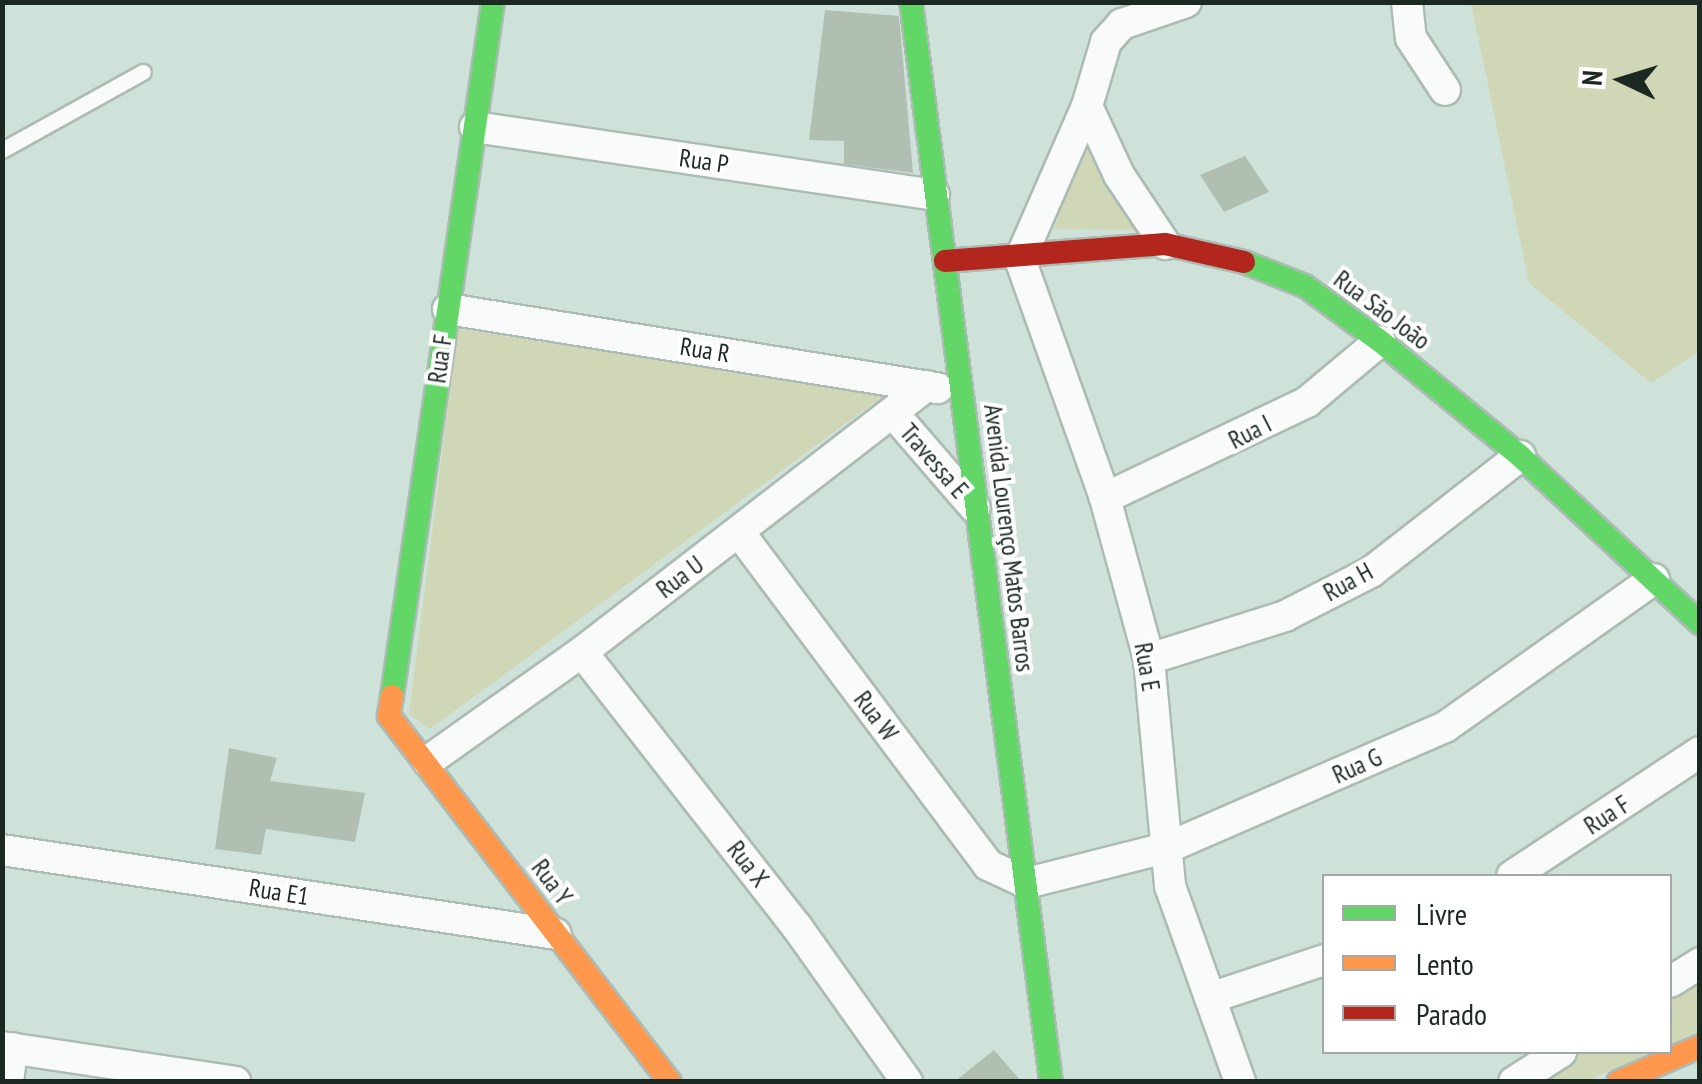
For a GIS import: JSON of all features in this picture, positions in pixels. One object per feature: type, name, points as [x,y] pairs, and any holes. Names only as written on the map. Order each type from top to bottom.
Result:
[{"type":"street","name":"Rua F","points":[[389,716],[493,2]]},
{"type":"street","name":"Avenida Lourenço Matos Barros","points":[[911,2],[1051,1082]]},
{"type":"street","points":[[1020,259],[1087,106],[1106,42],[1122,24],[1186,2]]},
{"type":"street","points":[[1407,2],[1411,38],[1445,90]]},
{"type":"street","points":[[1087,106],[1119,176],[1165,244]]},
{"type":"street","name":"Rua P","points":[[474,127],[934,195]]},
{"type":"street","name":"Rua São João","points":[[945,261],[1020,259],[1165,244],[1266,267],[1305,286],[1520,456],[1700,623]]},
{"type":"street","name":"Rua E","points":[[1020,259],[1105,498],[1149,658],[1170,886],[1240,1082]]},
{"type":"street","name":"Rua R","points":[[448,308],[963,393]]},
{"type":"street","name":"Rua I","points":[[1105,498],[1307,402],[1380,342]]},
{"type":"street","name":"Rua U","points":[[428,761],[582,652],[926,386]]},
{"type":"street","name":"Travessa E","points":[[893,413],[975,508]]},
{"type":"street","name":"Rua H","points":[[1149,658],[1284,616],[1372,572],[1520,456]]},
{"type":"street","name":"Rua W","points":[[738,532],[988,865],[1027,883]]},
{"type":"street","name":"Rua G","points":[[1027,883],[1169,846],[1445,726],[1654,579]]},
{"type":"street","name":"Rua X","points":[[582,652],[797,926],[907,1082]]},
{"type":"street","name":"Rua Y","points":[[389,716],[428,761],[670,1082]]},
{"type":"street","name":"Rua F","points":[[1515,874],[1700,752]]},
{"type":"street","name":"Rua E1","points":[[2,850],[556,934]]},
{"type":"street","points":[[1210,998],[1322,961]]},
{"type":"street","points":[[1672,981],[1700,963]]},
{"type":"street","points":[[1618,1082],[1700,1046]]},
{"type":"street","points":[[8,1082],[8,1048],[235,1082]]},
{"type":"street","points":[[1514,1082],[1558,1054]]},
{"type":"lane","points":[[2,150],[142,72]]},
{"type":"green space","points":[[1471,3],[1699,3],[1699,352],[1651,383],[1529,283]]},
{"type":"green space","points":[[1086,142],[1138,230],[1054,229]]},
{"type":"green space","points":[[458,329],[886,394],[430,729],[409,714]]},
{"type":"green space","points":[[1699,975],[1699,1030],[1672,1043],[1672,991]]},
{"type":"green space","points":[[1571,1054],[1648,1054],[1587,1081],[1536,1082]]},
{"type":"building","points":[[825,10],[899,16],[913,173],[844,164],[844,141],[809,140]]},
{"type":"building","points":[[1245,156],[1269,192],[1224,212],[1200,175]]},
{"type":"building","points":[[229,748],[277,758],[270,781],[365,793],[355,842],[266,829],[261,855],[215,849]]},
{"type":"building","points":[[994,1050],[1022,1082],[954,1082]]},
{"type":"traffic: fast","points":[[392,696],[493,2]]},
{"type":"traffic: fast","points":[[911,2],[1051,1082]]},
{"type":"traffic: fast","points":[[1244,262],[1305,286],[1380,341],[1520,456],[1700,623]]},
{"type":"traffic: slow","points":[[392,696],[389,716],[670,1082]]},
{"type":"traffic: slow","points":[[1618,1082],[1700,1046]]},
{"type":"traffic: jam","points":[[945,261],[1165,244],[1244,262]]}]
